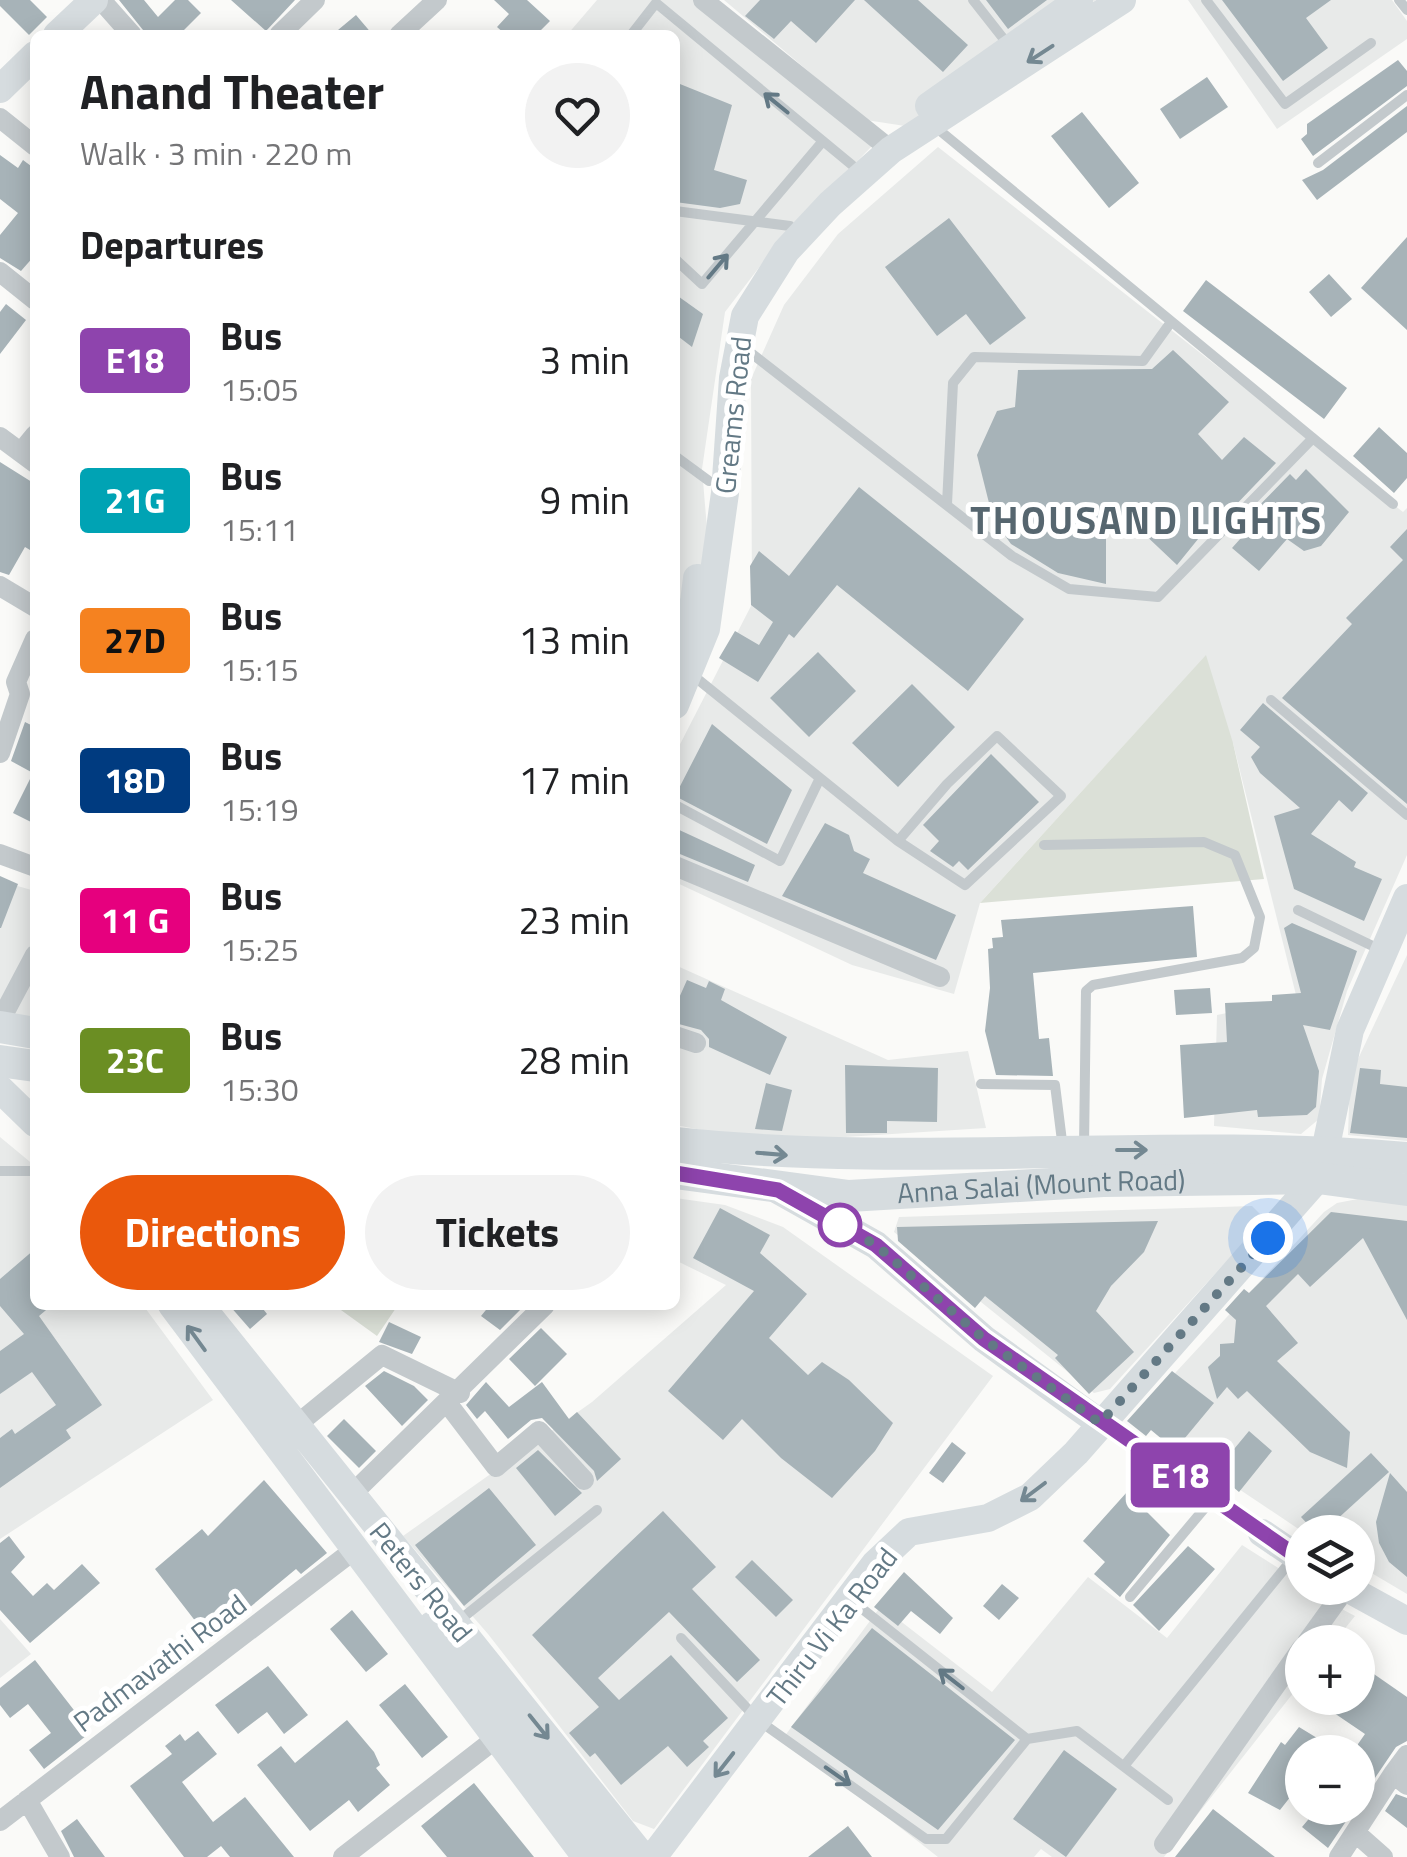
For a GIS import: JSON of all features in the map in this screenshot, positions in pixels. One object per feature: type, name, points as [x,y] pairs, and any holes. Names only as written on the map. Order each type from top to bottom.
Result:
[{"type":"main road","points":[[0,1024],[30,1032]]},
{"type":"main road","points":[[0,1061],[30,1065]]},
{"type":"main road","name":"Anna Salai (Mount Road)","points":[[680,1144],[790,1155],[1074,1150],[1321,1164],[1407,1190]]},
{"type":"main road","points":[[882,1154],[883,1195]]},
{"type":"main road","name":"Anna Salai (Mount Road)","points":[[680,1174],[778,1190],[849,1196],[1407,1158]]},
{"type":"street","points":[[61,30],[94,0]]},
{"type":"street","points":[[101,0],[128,30]]},
{"type":"street","points":[[284,30],[315,0]]},
{"type":"street","points":[[405,30],[437,0]]},
{"type":"street","points":[[703,0],[885,145]]},
{"type":"street","name":"Greams Road","points":[[680,620],[708,481],[725,326],[754,269],[790,226],[852,165],[885,145],[1079,0]]},
{"type":"street","name":"Greams Road","points":[[680,693],[706,629],[745,316],[786,251],[885,145],[933,125],[1122,0]]},
{"type":"street","points":[[0,88],[30,61]]},
{"type":"street","points":[[0,118],[30,142]]},
{"type":"street","points":[[0,272],[30,296]]},
{"type":"street","points":[[0,436],[30,450]]},
{"type":"street","points":[[0,586],[30,604]]},
{"type":"street","points":[[0,753],[30,654]]},
{"type":"street","points":[[0,854],[30,865]]},
{"type":"street","points":[[680,868],[940,977]]},
{"type":"street","points":[[1321,1164],[1350,1030],[1407,898]]},
{"type":"street","points":[[0,1024],[30,964]]},
{"type":"street","points":[[0,1090],[30,1118]]},
{"type":"street","name":"Thiru Vi Ka Road","points":[[653,1857],[875,1564],[910,1532],[988,1518],[1030,1497],[1100,1423],[1321,1164]]},
{"type":"street","points":[[778,1190],[876,1245],[984,1339],[1100,1423]]},
{"type":"street","points":[[849,1196],[876,1245]]},
{"type":"street","name":"Peters Road","points":[[177,1310],[294,1427],[643,1857]]},
{"type":"street","name":"Peters Road","points":[[203,1310],[235,1371],[354,1550],[586,1857]]},
{"type":"street","points":[[350,1496],[540,1310]]},
{"type":"street","points":[[294,1427],[382,1355],[454,1398],[496,1467],[539,1431],[584,1480]]},
{"type":"street","points":[[235,1371],[612,1857]]},
{"type":"street","points":[[1262,1533],[1285,1549]]},
{"type":"street","name":"Padmavathi Road","points":[[0,1821],[354,1550]]},
{"type":"street","points":[[1375,1604],[1407,1622]]},
{"type":"street","points":[[1164,1844],[1285,1674]]},
{"type":"street","points":[[343,1857],[494,1740]]},
{"type":"street","points":[[1339,1857],[1400,1779],[1407,1755]]},
{"type":"street","points":[[27,1800],[60,1857]]},
{"type":"street","points":[[1356,1834],[1383,1857]]},
{"type":"lane","points":[[973,0],[1011,48]]},
{"type":"lane","points":[[1206,0],[1284,104],[1371,42]]},
{"type":"lane","points":[[1400,0],[1407,10]]},
{"type":"lane","points":[[634,30],[656,4],[852,165]]},
{"type":"lane","points":[[1318,163],[1407,96]]},
{"type":"lane","points":[[933,125],[1393,504]]},
{"type":"lane","points":[[680,264],[702,284],[822,140]]},
{"type":"lane","points":[[680,211],[790,226]]},
{"type":"lane","points":[[947,504],[953,383],[974,357],[1143,361],[1171,322]]},
{"type":"lane","points":[[740,344],[1012,556],[1069,589],[1158,597],[1312,438]]},
{"type":"lane","points":[[680,460],[708,481]]},
{"type":"lane","points":[[690,672],[898,841],[964,885],[1061,796],[997,736],[947,784],[898,841]]},
{"type":"lane","points":[[1271,700],[1407,815]]},
{"type":"lane","points":[[680,808],[780,861],[820,778]]},
{"type":"lane","points":[[1044,845],[1204,842],[1235,856],[1260,917],[1254,948],[1242,958],[1093,985],[1086,991],[1074,1150]]},
{"type":"lane","points":[[1298,910],[1384,952]]},
{"type":"lane","points":[[981,1084],[1055,1085],[1074,1150]]},
{"type":"lane","points":[[0,1171],[30,1171]]},
{"type":"lane","points":[[1130,1596],[1214,1498]]},
{"type":"lane","points":[[455,1624],[597,1510]]},
{"type":"lane","points":[[1124,1766],[1285,1575]]},
{"type":"lane","points":[[849,1598],[1027,1739]]},
{"type":"lane","points":[[681,1638],[758,1720],[926,1838],[946,1839],[1027,1739],[1076,1731],[1168,1800]]},
{"type":"shaded area","points":[[597,0],[694,0],[872,146],[777,244],[725,312],[702,469],[710,564],[680,642],[680,30],[571,30]]},
{"type":"shaded area","points":[[724,0],[1096,0],[905,126],[866,120]]},
{"type":"shaded area","points":[[1188,0],[1392,0],[1407,21],[1407,39],[1277,129]]},
{"type":"shaded area","points":[[938,147],[1403,512],[1407,508],[1407,855],[1347,991],[1322,1079],[1319,1119],[1301,1134],[1214,1126],[1217,1015],[1297,999],[1233,743],[1158,708],[980,903],[954,994],[852,965],[680,884],[680,744],[752,604],[751,379],[784,305],[838,234]]},
{"type":"shaded area","points":[[1206,655],[1233,743],[1264,879],[980,903]]},
{"type":"shaded area","points":[[0,881],[30,890],[30,1018],[0,1013]]},
{"type":"shaded area","points":[[1407,955],[1407,1141],[1348,1135],[1350,1076]]},
{"type":"shaded area","points":[[680,967],[888,1060],[968,1051],[986,1128],[767,1142],[680,1126]]},
{"type":"shaded area","points":[[0,1137],[30,1162],[30,1310],[147,1310],[213,1400],[0,1539]]},
{"type":"shaded area","points":[[1363,1198],[1407,1204],[1407,1594],[1375,1575],[1375,1515],[1285,1515],[1285,1520],[1151,1430],[1140,1411],[1324,1212],[1337,1203]]},
{"type":"shaded area","points":[[680,1199],[725,1205],[783,1227],[993,1376],[654,1829],[633,1821],[488,1634],[403,1536],[592,1402],[726,1285],[680,1262]]},
{"type":"shaded area","points":[[1252,1206],[1265,1219],[1110,1389],[1094,1393],[894,1232],[899,1217]]},
{"type":"shaded area","points":[[341,1310],[395,1310],[377,1336]]},
{"type":"shaded area","points":[[1242,1545],[1285,1572],[1285,1605],[1334,1605],[1355,1616],[1348,1625],[1285,1625],[1285,1704],[1164,1857],[1052,1857],[1041,1849],[1034,1857],[938,1857],[784,1737],[881,1606],[992,1692],[1088,1577],[1167,1638]]},
{"type":"shaded area","points":[[0,1619],[31,1654],[0,1678]]},
{"type":"building","points":[[0,0],[30,0],[47,17],[29,35],[0,6]]},
{"type":"building","points":[[119,0],[144,0],[158,17],[175,0],[188,0],[201,13],[184,30],[143,30]]},
{"type":"building","points":[[231,0],[295,0],[265,30]]},
{"type":"building","points":[[494,0],[527,0],[550,21],[541,30],[500,30],[497,27],[509,14]]},
{"type":"building","points":[[760,0],[855,0],[816,43],[791,21],[774,39],[745,16]]},
{"type":"building","points":[[864,0],[918,0],[968,45],[943,72]]},
{"type":"building","points":[[986,0],[1047,0],[1008,29]]},
{"type":"building","points":[[1222,0],[1331,0],[1306,18],[1328,48],[1283,81]]},
{"type":"building","points":[[356,15],[369,30],[338,30]]},
{"type":"building","points":[[1398,60],[1407,71],[1407,86],[1313,156],[1301,139],[1307,134],[1307,124]]},
{"type":"building","points":[[1207,77],[1228,107],[1180,139],[1160,109]]},
{"type":"building","points":[[680,84],[732,105],[714,170],[747,180],[740,204],[720,208],[680,203]]},
{"type":"building","points":[[1407,106],[1407,132],[1317,200],[1302,180],[1323,170]]},
{"type":"building","points":[[1082,112],[1139,183],[1109,208],[1051,136]]},
{"type":"building","points":[[0,155],[18,168],[23,160],[30,165],[30,261],[21,271],[0,258],[0,235],[18,213],[0,199]]},
{"type":"building","points":[[949,218],[1026,318],[990,345],[966,314],[937,336],[885,267]]},
{"type":"building","points":[[1407,237],[1407,330],[1361,288]]},
{"type":"building","points":[[1329,274],[1352,299],[1331,317],[1309,292]]},
{"type":"building","points":[[1206,280],[1347,388],[1324,419],[1183,311]]},
{"type":"building","points":[[680,298],[703,314],[692,347],[680,338]]},
{"type":"building","points":[[6,304],[26,320],[0,354],[0,312]]},
{"type":"building","points":[[1173,350],[1229,402],[1198,434],[1222,460],[1244,437],[1276,463],[1229,512],[1224,507],[1177,565],[1140,530],[1106,529],[1106,584],[1058,573],[1011,544],[993,519],[977,455],[997,411],[1015,407],[1018,370],[1152,369]]},
{"type":"building","points":[[1379,427],[1407,453],[1407,478],[1394,493],[1353,456]]},
{"type":"building","points":[[0,462],[30,481],[30,550],[25,547],[9,575],[0,572]]},
{"type":"building","points":[[1306,469],[1349,512],[1321,546],[1304,551],[1287,539],[1259,571],[1232,548],[1249,529],[1242,523],[1290,474],[1296,480]]},
{"type":"building","points":[[859,487],[1024,619],[968,691],[837,585],[794,638],[789,634],[758,682],[719,658],[735,631],[759,645],[773,622],[751,605],[750,566],[759,551],[789,576]]},
{"type":"building","points":[[1407,529],[1407,804],[1282,698],[1352,624],[1346,618],[1403,560],[1390,547]]},
{"type":"building","points":[[818,652],[856,691],[809,737],[770,698]]},
{"type":"building","points":[[912,684],[955,727],[898,787],[852,743]]},
{"type":"building","points":[[1263,703],[1368,793],[1352,812],[1339,800],[1311,834],[1356,862],[1354,867],[1382,879],[1364,921],[1294,889],[1274,816],[1300,808],[1260,773],[1251,757],[1260,747],[1240,730]]},
{"type":"building","points":[[25,722],[30,724],[30,771],[11,761]]},
{"type":"building","points":[[712,724],[792,790],[767,844],[680,799],[680,786]]},
{"type":"building","points":[[991,754],[1039,802],[968,870],[959,861],[953,867],[930,851],[939,841],[923,825]]},
{"type":"building","points":[[30,779],[30,822],[13,813]]},
{"type":"building","points":[[825,823],[849,835],[854,851],[870,859],[863,873],[956,915],[936,960],[782,896]]},
{"type":"building","points":[[680,830],[755,865],[748,882],[680,854]]},
{"type":"building","points":[[0,876],[18,884],[1,928],[0,928]]},
{"type":"building","points":[[1193,906],[1197,957],[1033,973],[1039,1039],[1049,1038],[1053,1076],[996,1075],[985,1031],[990,988],[988,949],[993,948],[992,938],[1003,937],[1001,920]]},
{"type":"building","points":[[1292,923],[1357,951],[1330,1030],[1303,1025],[1319,1071],[1316,1107],[1307,1115],[1258,1117],[1257,1110],[1184,1118],[1180,1045],[1227,1042],[1225,1003],[1272,1001],[1272,995],[1301,993],[1284,928]]},
{"type":"building","points":[[687,980],[706,988],[709,981],[725,989],[721,1000],[787,1037],[770,1075],[709,1047],[709,1039],[701,1030],[680,1024],[680,996]]},
{"type":"building","points":[[1210,988],[1212,1013],[1176,1015],[1174,990]]},
{"type":"building","points":[[845,1065],[938,1068],[937,1122],[887,1121],[887,1133],[846,1133]]},
{"type":"building","points":[[1360,1068],[1381,1070],[1380,1084],[1407,1087],[1407,1138],[1350,1133]]},
{"type":"building","points":[[766,1083],[792,1090],[782,1131],[755,1129]]},
{"type":"building","points":[[720,1208],[770,1235],[760,1253],[807,1294],[769,1338],[808,1375],[822,1362],[849,1380],[893,1423],[875,1451],[832,1498],[781,1458],[742,1419],[723,1440],[668,1391],[754,1291],[693,1258]]},
{"type":"building","points":[[1331,1212],[1407,1221],[1407,1320],[1363,1238],[1310,1287],[1298,1274],[1266,1306],[1298,1343],[1277,1361],[1350,1432],[1347,1468],[1310,1452],[1247,1391],[1238,1399],[1227,1387],[1217,1399],[1208,1367],[1220,1356],[1220,1344],[1234,1343],[1236,1320],[1225,1310],[1244,1289],[1249,1293]]},
{"type":"building","points":[[1158,1221],[1144,1252],[1111,1286],[1096,1311],[1134,1352],[1089,1394],[1055,1358],[1058,1355],[985,1296],[975,1308],[898,1241],[897,1227]]},
{"type":"building","points":[[30,1253],[30,1310],[46,1310],[39,1316],[102,1405],[66,1430],[71,1438],[0,1488],[0,1438],[12,1429],[15,1434],[56,1405],[32,1372],[0,1394],[0,1351],[24,1334],[0,1306],[0,1279]]},
{"type":"building","points":[[233,1310],[264,1310],[267,1314],[250,1329]]},
{"type":"building","points":[[486,1310],[520,1310],[500,1330],[481,1316]]},
{"type":"building","points":[[389,1322],[421,1337],[412,1354],[379,1342]]},
{"type":"building","points":[[541,1328],[567,1354],[535,1386],[509,1359]]},
{"type":"building","points":[[384,1371],[414,1386],[428,1400],[402,1426],[365,1386]]},
{"type":"building","points":[[1172,1371],[1214,1403],[1175,1450],[1151,1430],[1146,1436],[1127,1421]]},
{"type":"building","points":[[486,1382],[509,1407],[542,1382],[569,1419],[577,1412],[621,1459],[597,1481],[594,1471],[542,1418],[531,1420],[508,1439],[485,1411],[477,1419],[466,1405]]},
{"type":"building","points":[[344,1419],[376,1451],[359,1468],[327,1436]]},
{"type":"building","points":[[1249,1431],[1272,1451],[1239,1492],[1215,1472]]},
{"type":"building","points":[[952,1442],[966,1453],[943,1483],[929,1473]]},
{"type":"building","points":[[538,1450],[582,1493],[555,1516],[516,1468]]},
{"type":"building","points":[[1371,1453],[1389,1472],[1342,1515],[1303,1515]]},
{"type":"building","points":[[1390,1473],[1407,1492],[1407,1577],[1389,1562],[1379,1543],[1376,1522]]},
{"type":"building","points":[[264,1480],[327,1553],[301,1574],[296,1569],[249,1608],[243,1600],[203,1631],[155,1569],[202,1529],[208,1536]]},
{"type":"building","points":[[489,1488],[536,1545],[464,1606],[415,1545]]},
{"type":"building","points":[[1127,1492],[1170,1535],[1120,1597],[1094,1574],[1105,1562],[1083,1541]]},
{"type":"building","points":[[663,1511],[716,1567],[692,1589],[760,1660],[737,1682],[669,1612],[598,1678],[619,1700],[671,1655],[728,1718],[703,1741],[709,1747],[687,1767],[668,1746],[621,1785],[595,1753],[590,1757],[569,1733],[599,1707],[532,1635]]},
{"type":"building","points":[[9,1536],[25,1557],[11,1572],[33,1596],[47,1583],[54,1590],[82,1564],[100,1583],[30,1643],[0,1610],[0,1543]]},
{"type":"building","points":[[1188,1546],[1215,1569],[1159,1631],[1133,1605]]},
{"type":"building","points":[[752,1560],[793,1600],[776,1617],[735,1577]]},
{"type":"building","points":[[904,1572],[953,1618],[940,1634],[911,1611],[898,1626],[874,1607]]},
{"type":"building","points":[[1002,1584],[1019,1598],[999,1620],[983,1606]]},
{"type":"building","points":[[352,1610],[388,1654],[366,1672],[330,1629]]},
{"type":"building","points":[[872,1628],[1015,1740],[938,1830],[791,1727]]},
{"type":"building","points":[[35,1660],[91,1732],[44,1769],[29,1750],[51,1733],[28,1704],[10,1718],[0,1705],[0,1688]]},
{"type":"building","points":[[268,1666],[308,1715],[284,1734],[267,1712],[238,1734],[215,1705]]},
{"type":"building","points":[[1375,1675],[1407,1697],[1407,1741],[1396,1747],[1375,1778],[1375,1735],[1365,1734],[1337,1715],[1375,1715]]},
{"type":"building","points":[[405,1684],[448,1737],[422,1758],[379,1705]]},
{"type":"building","points":[[347,1720],[374,1752],[380,1765],[376,1768],[390,1785],[358,1812],[349,1800],[310,1831],[257,1765],[281,1746],[295,1763]]},
{"type":"building","points":[[1299,1727],[1312,1735],[1293,1735]]},
{"type":"building","points":[[198,1731],[217,1754],[182,1782],[213,1822],[245,1797],[294,1857],[230,1857],[221,1846],[207,1857],[184,1857],[130,1786],[172,1754],[165,1746],[180,1734],[185,1741]]},
{"type":"building","points":[[1281,1742],[1285,1745],[1285,1804],[1280,1810],[1248,1793]]},
{"type":"building","points":[[1064,1750],[1117,1789],[1066,1857],[1013,1819]]},
{"type":"building","points":[[474,1783],[534,1857],[447,1857],[421,1826]]},
{"type":"building","points":[[1396,1794],[1407,1798],[1407,1828],[1385,1811]]},
{"type":"building","points":[[1213,1809],[1275,1857],[1175,1857]]},
{"type":"building","points":[[77,1819],[105,1857],[74,1857],[61,1831]]},
{"type":"building","points":[[1304,1825],[1344,1825],[1328,1848]]},
{"type":"building","points":[[848,1826],[872,1857],[808,1857]]},
{"type":"bus line","name":"E18","points":[[680,1174],[778,1190],[876,1245],[984,1339],[1285,1549]]},
{"type":"district","name":"THOUSAND LIGHTS","points":[[1147,521]]},
{"type":"route","points":[[840,1225],[831,1220],[876,1245],[984,1339],[1100,1423],[1268,1238]]}]
